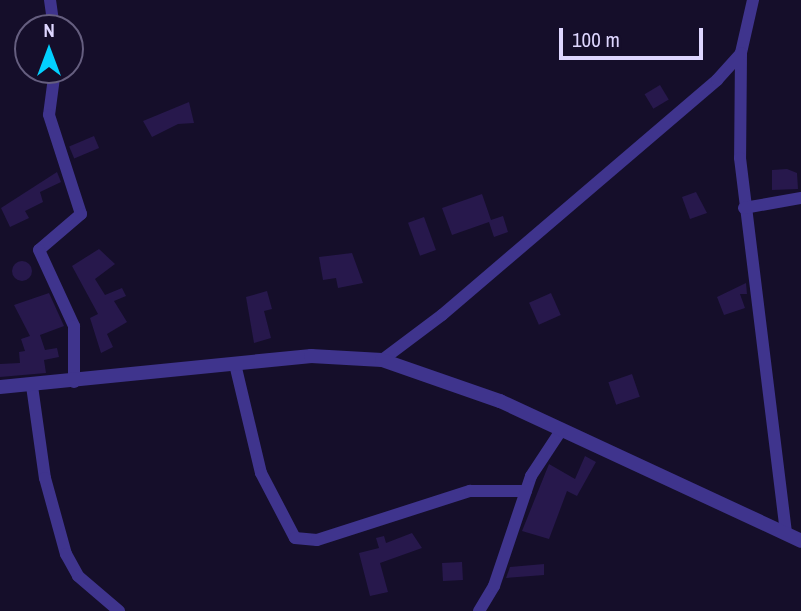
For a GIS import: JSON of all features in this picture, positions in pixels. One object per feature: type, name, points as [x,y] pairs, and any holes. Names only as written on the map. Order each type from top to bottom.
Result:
[{"type":"street","points":[[753,0],[741,53],[744,208],[770,375],[786,534]]},
{"type":"street","points":[[382,360],[442,315],[717,80],[741,53]]},
{"type":"street","points":[[53,84],[49,115],[81,214],[39,252],[74,326],[74,382]]},
{"type":"street","points":[[744,208],[801,198]]},
{"type":"street","points":[[0,387],[74,382],[311,356],[382,360],[434,374],[562,429],[801,541]]},
{"type":"street","points":[[234,365],[261,473],[295,538],[317,540],[470,491],[526,491]]},
{"type":"street","points":[[32,386],[45,478],[66,554],[78,576],[120,611]]},
{"type":"street","points":[[479,611],[494,586],[526,491],[562,429]]},
{"type":"building","points":[[660,85],[669,100],[653,109],[645,94]]},
{"type":"building","points":[[189,102],[194,123],[178,124],[152,137],[143,121]]},
{"type":"building","points":[[94,136],[99,148],[74,159],[69,147]]},
{"type":"building","points":[[787,169],[797,173],[798,189],[772,190],[772,170]]},
{"type":"building","points":[[57,172],[61,182],[40,192],[43,202],[25,211],[29,218],[10,227],[1,208]]},
{"type":"building","points":[[696,192],[707,213],[690,219],[682,197]]},
{"type":"building","points":[[482,194],[491,220],[503,216],[508,232],[494,237],[489,222],[452,235],[442,208]]},
{"type":"building","points":[[424,217],[436,250],[420,256],[408,223]]},
{"type":"building","points":[[99,249],[115,264],[95,279],[105,295],[122,288],[126,296],[114,301],[127,322],[107,334],[113,347],[101,353],[90,318],[98,314],[72,266]]},
{"type":"building","points":[[352,253],[363,283],[338,288],[336,278],[323,280],[319,257]]},
{"type":"building","points":[[18,261],[26,261],[32,271],[26,281],[18,281],[12,275],[12,267]]},
{"type":"building","points":[[746,283],[747,294],[740,294],[745,308],[724,315],[717,297]]},
{"type":"building","points":[[267,291],[272,309],[264,311],[271,338],[254,343],[246,297]]},
{"type":"building","points":[[49,293],[64,326],[40,335],[45,350],[57,348],[59,357],[44,360],[46,373],[0,377],[0,364],[20,363],[19,352],[25,351],[21,339],[30,336],[14,305]]},
{"type":"building","points":[[551,293],[561,315],[539,325],[529,303]]},
{"type":"building","points":[[632,374],[640,397],[616,405],[608,382]]},
{"type":"building","points":[[585,456],[596,462],[577,496],[567,491],[549,539],[522,531],[549,464],[575,479]]},
{"type":"building","points":[[412,533],[422,548],[380,563],[388,592],[370,596],[359,553],[379,548],[376,538],[384,536],[386,543]]},
{"type":"building","points":[[462,562],[463,580],[443,581],[442,563]]},
{"type":"building","points":[[544,564],[544,575],[506,578],[510,567]]}]
